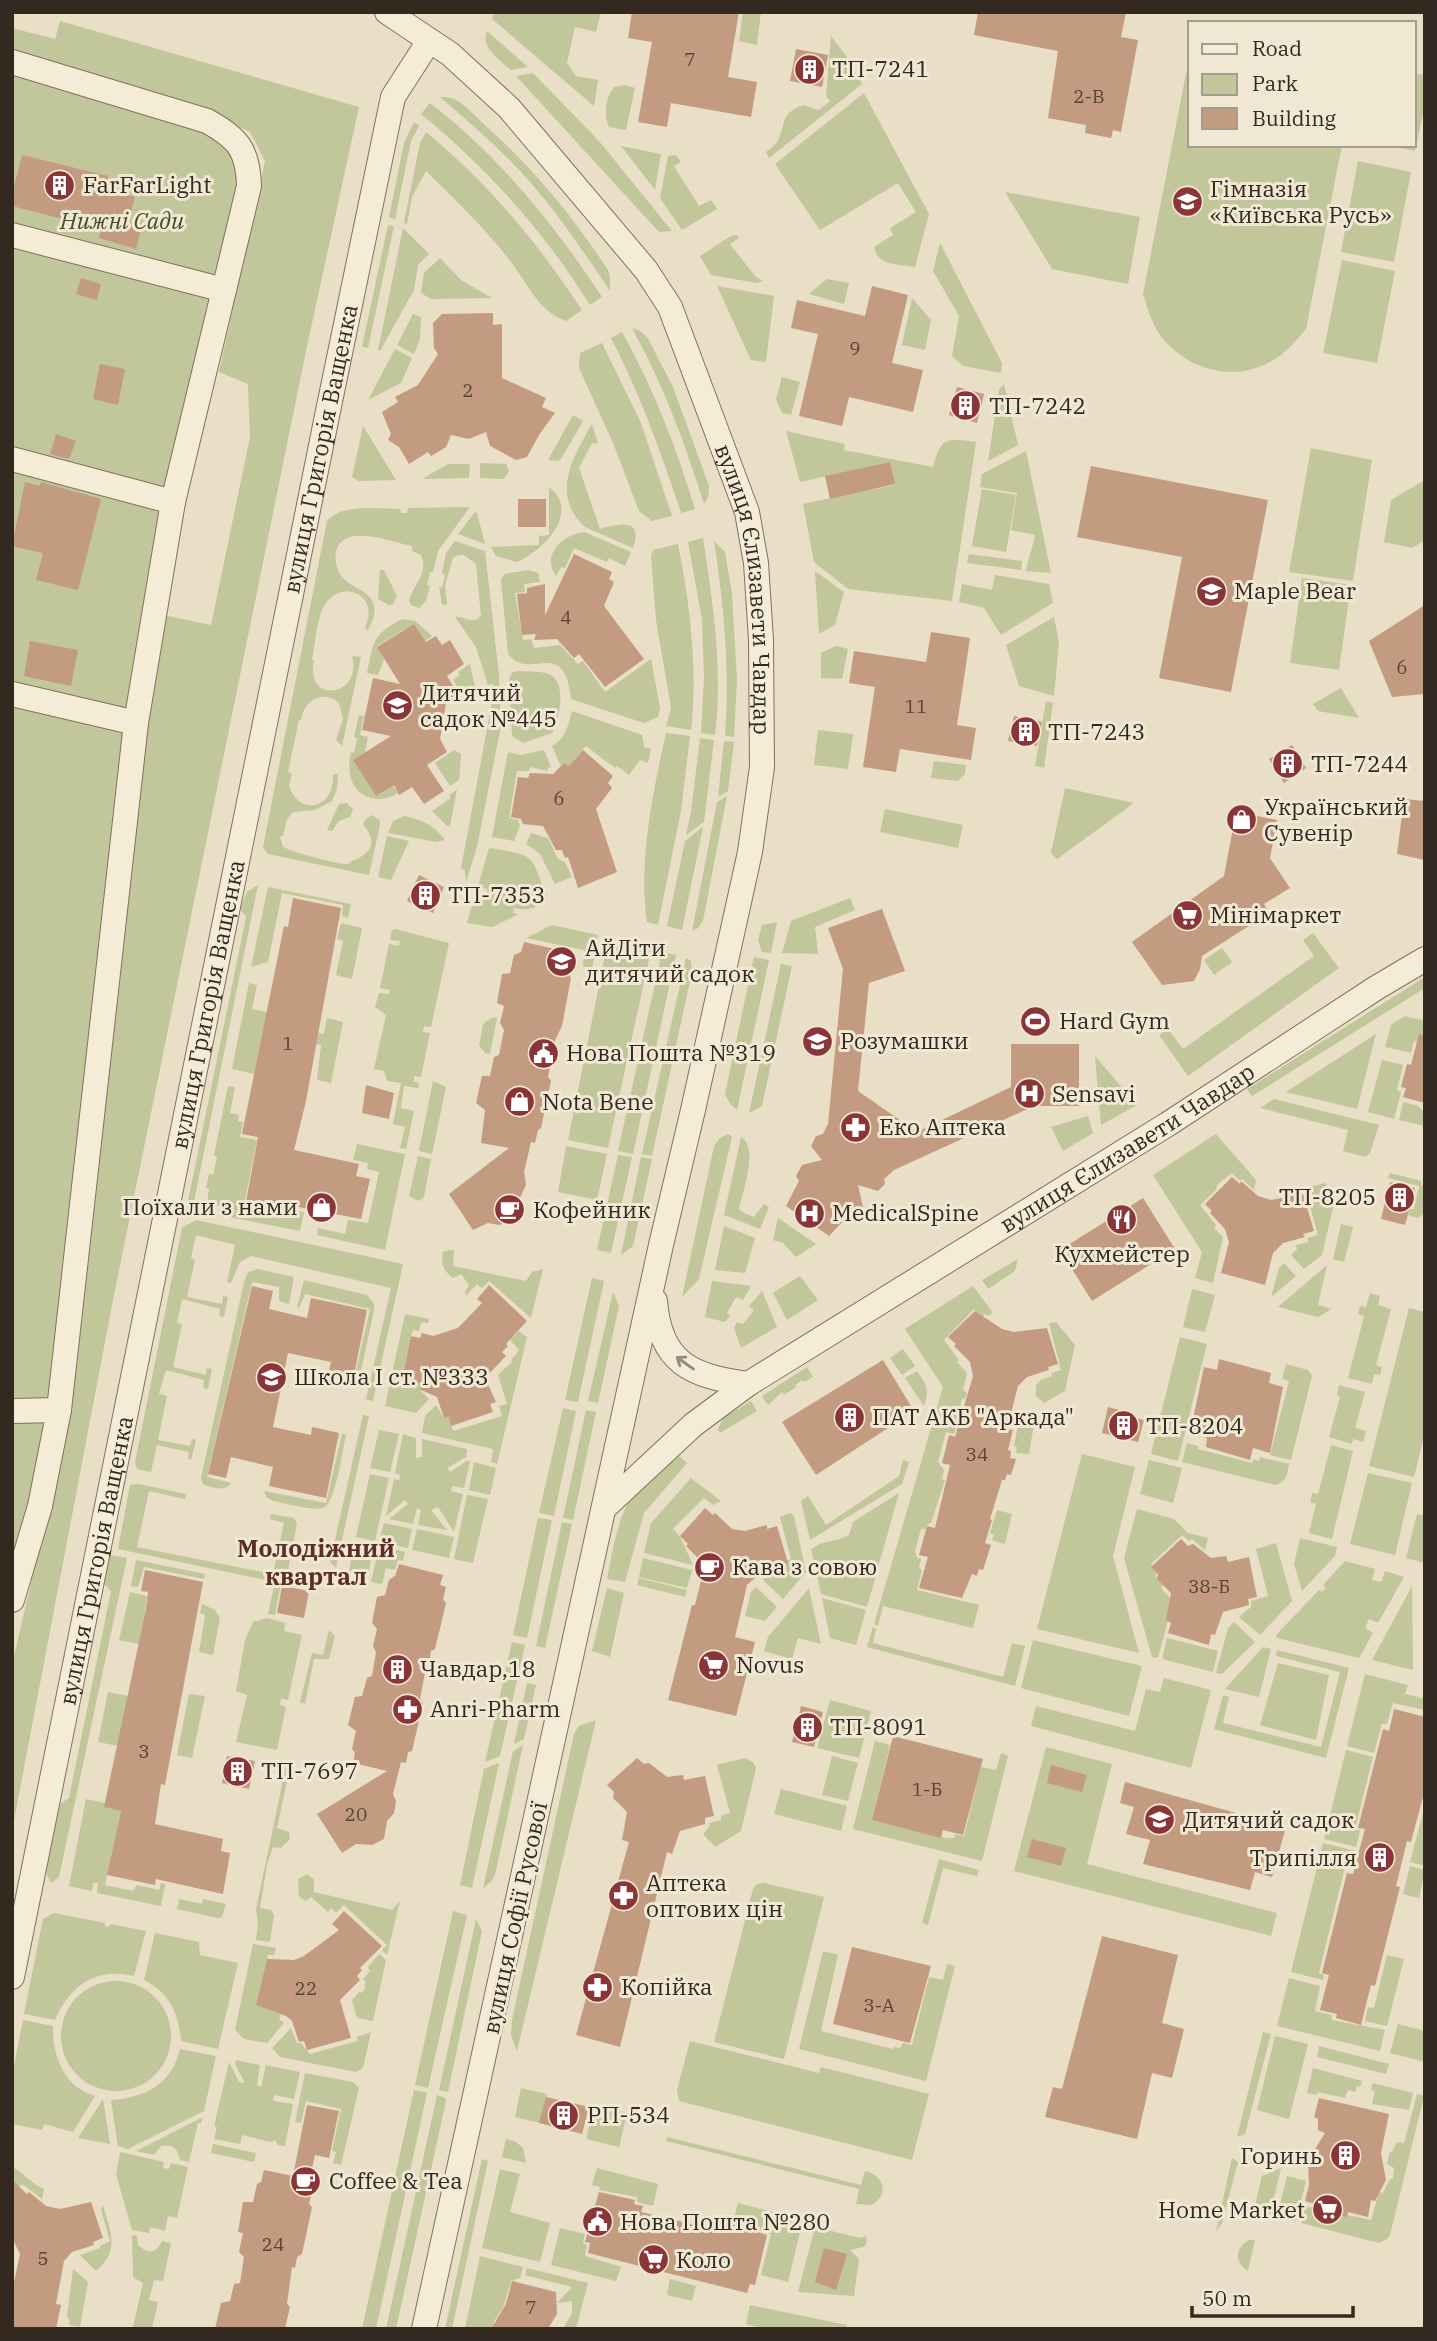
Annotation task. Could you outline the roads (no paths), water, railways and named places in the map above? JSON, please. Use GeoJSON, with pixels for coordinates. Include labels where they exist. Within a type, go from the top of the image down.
{"type":"FeatureCollection","features":[{"type":"Feature","properties":{"kind":"street","name":"вулиця Єлизавети Чавдар"},"geometry":{"type":"LineString","coordinates":[[387,12],[450,54],[509,108],[646,270],[670,307],[747,512],[756,563],[761,640],[762,767],[750,852],[604,1508]]}},
{"type":"Feature","properties":{"kind":"street","name":"вулиця Григорія Ващенка"},"geometry":{"type":"LineString","coordinates":[[12,1977],[297,560],[393,97],[429,41]]}},
{"type":"Feature","properties":{"kind":"street"},"geometry":{"type":"LineString","coordinates":[[12,62],[206,121],[229,133],[246,158],[249,186],[173,502],[136,723],[59,1410],[40,1506],[12,1600]]}},
{"type":"Feature","properties":{"kind":"street"},"geometry":{"type":"LineString","coordinates":[[12,235],[224,290]]}},
{"type":"Feature","properties":{"kind":"street"},"geometry":{"type":"LineString","coordinates":[[12,459],[173,502]]}},
{"type":"Feature","properties":{"kind":"street"},"geometry":{"type":"LineString","coordinates":[[12,694],[136,723]]}},
{"type":"Feature","properties":{"kind":"street","name":"вулиця Єлизавети Чавдар"},"geometry":{"type":"LineString","coordinates":[[653,1283],[657,1323],[663,1342],[678,1360],[696,1371],[720,1380],[748,1384],[1180,1117],[1376,988],[1425,959]]}},
{"type":"Feature","properties":{"kind":"street"},"geometry":{"type":"LineString","coordinates":[[604,1508],[692,1425],[748,1384]]}},
{"type":"Feature","properties":{"kind":"street"},"geometry":{"type":"LineString","coordinates":[[12,1411],[59,1410]]}},
{"type":"Feature","properties":{"kind":"street","name":"вулиця Софії Русової"},"geometry":{"type":"LineString","coordinates":[[424,2329],[604,1508]]}},
{"type":"Feature","properties":{"kind":"place","name":"ТП-7241"},"geometry":{"type":"Point","coordinates":[809,69]}},
{"type":"Feature","properties":{"kind":"place","name":"FarFarLight"},"geometry":{"type":"Point","coordinates":[60,185]}},
{"type":"Feature","properties":{"kind":"place","name":"Гімназія «Київська Русь»"},"geometry":{"type":"Point","coordinates":[1187,202]}},
{"type":"Feature","properties":{"kind":"place","name":"ТП-7242"},"geometry":{"type":"Point","coordinates":[966,406]}},
{"type":"Feature","properties":{"kind":"place","name":"Maple Bear"},"geometry":{"type":"Point","coordinates":[1211,591]}},
{"type":"Feature","properties":{"kind":"place","name":"Дитячий садок №445"},"geometry":{"type":"Point","coordinates":[397,706]}},
{"type":"Feature","properties":{"kind":"place","name":"ТП-7243"},"geometry":{"type":"Point","coordinates":[1025,732]}},
{"type":"Feature","properties":{"kind":"place","name":"ТП-7244"},"geometry":{"type":"Point","coordinates":[1288,764]}},
{"type":"Feature","properties":{"kind":"place","name":"Український Сувенір"},"geometry":{"type":"Point","coordinates":[1241,820]}},
{"type":"Feature","properties":{"kind":"place","name":"ТП-7353"},"geometry":{"type":"Point","coordinates":[425,895]}},
{"type":"Feature","properties":{"kind":"place","name":"Мінімаркет"},"geometry":{"type":"Point","coordinates":[1187,915]}},
{"type":"Feature","properties":{"kind":"place","name":"АйДіти дитячий садок"},"geometry":{"type":"Point","coordinates":[562,961]}},
{"type":"Feature","properties":{"kind":"place","name":"Hard Gym"},"geometry":{"type":"Point","coordinates":[1036,1021]}},
{"type":"Feature","properties":{"kind":"place","name":"Розумашки"},"geometry":{"type":"Point","coordinates":[817,1041]}},
{"type":"Feature","properties":{"kind":"place","name":"Нова Пошта №319"},"geometry":{"type":"Point","coordinates":[543,1053]}},
{"type":"Feature","properties":{"kind":"place","name":"Sensavi"},"geometry":{"type":"Point","coordinates":[1029,1094]}},
{"type":"Feature","properties":{"kind":"place","name":"Nota Bene"},"geometry":{"type":"Point","coordinates":[519,1102]}},
{"type":"Feature","properties":{"kind":"place","name":"Еко Аптека"},"geometry":{"type":"Point","coordinates":[856,1127]}},
{"type":"Feature","properties":{"kind":"place","name":"ТП-8205"},"geometry":{"type":"Point","coordinates":[1399,1197]}},
{"type":"Feature","properties":{"kind":"place","name":"Поїхали з нами"},"geometry":{"type":"Point","coordinates":[321,1207]}},
{"type":"Feature","properties":{"kind":"place","name":"Кофейник"},"geometry":{"type":"Point","coordinates":[510,1210]}},
{"type":"Feature","properties":{"kind":"place","name":"MedicalSpine"},"geometry":{"type":"Point","coordinates":[809,1213]}},
{"type":"Feature","properties":{"kind":"place","name":"Кухмейстер"},"geometry":{"type":"Point","coordinates":[1122,1220]}},
{"type":"Feature","properties":{"kind":"place","name":"Школа І ст. №333"},"geometry":{"type":"Point","coordinates":[271,1377]}},
{"type":"Feature","properties":{"kind":"place","name":"ПАТ АКБ \"Аркада\""},"geometry":{"type":"Point","coordinates":[849,1417]}},
{"type":"Feature","properties":{"kind":"place","name":"ТП-8204"},"geometry":{"type":"Point","coordinates":[1123,1426]}},
{"type":"Feature","properties":{"kind":"place","name":"Кава з совою"},"geometry":{"type":"Point","coordinates":[709,1567]}},
{"type":"Feature","properties":{"kind":"place","name":"Novus"},"geometry":{"type":"Point","coordinates":[713,1665]}},
{"type":"Feature","properties":{"kind":"place","name":"Чавдар,18"},"geometry":{"type":"Point","coordinates":[397,1669]}},
{"type":"Feature","properties":{"kind":"place","name":"Anri-Pharm"},"geometry":{"type":"Point","coordinates":[407,1709]}},
{"type":"Feature","properties":{"kind":"place","name":"ТП-8091"},"geometry":{"type":"Point","coordinates":[807,1727]}},
{"type":"Feature","properties":{"kind":"place","name":"ТП-7697"},"geometry":{"type":"Point","coordinates":[238,1771]}},
{"type":"Feature","properties":{"kind":"place","name":"Дитячий садок"},"geometry":{"type":"Point","coordinates":[1160,1820]}},
{"type":"Feature","properties":{"kind":"place","name":"Трипілля"},"geometry":{"type":"Point","coordinates":[1380,1858]}},
{"type":"Feature","properties":{"kind":"place","name":"Аптека оптових цін"},"geometry":{"type":"Point","coordinates":[623,1896]}},
{"type":"Feature","properties":{"kind":"place","name":"Копійка"},"geometry":{"type":"Point","coordinates":[598,1987]}},
{"type":"Feature","properties":{"kind":"place","name":"РП-534"},"geometry":{"type":"Point","coordinates":[564,2115]}},
{"type":"Feature","properties":{"kind":"place","name":"Горинь"},"geometry":{"type":"Point","coordinates":[1345,2156]}},
{"type":"Feature","properties":{"kind":"place","name":"Coffee & Tea"},"geometry":{"type":"Point","coordinates":[306,2181]}},
{"type":"Feature","properties":{"kind":"place","name":"Home Market"},"geometry":{"type":"Point","coordinates":[1328,2210]}},
{"type":"Feature","properties":{"kind":"place","name":"Нова Пошта №280"},"geometry":{"type":"Point","coordinates":[597,2222]}},
{"type":"Feature","properties":{"kind":"place","name":"Коло"},"geometry":{"type":"Point","coordinates":[653,2260]}},
{"type":"Feature","properties":{"kind":"district","name":"Молодіжний квартал"},"geometry":{"type":"Point","coordinates":[316,1563]}},
{"type":"Feature","properties":{"kind":"park label","name":"Нижні Сади"},"geometry":{"type":"Point","coordinates":[122,221]}}]}
